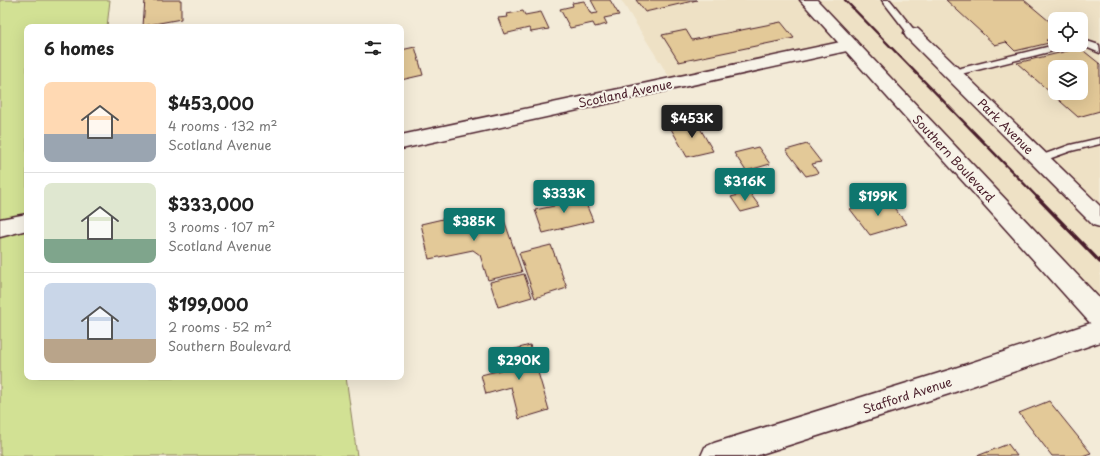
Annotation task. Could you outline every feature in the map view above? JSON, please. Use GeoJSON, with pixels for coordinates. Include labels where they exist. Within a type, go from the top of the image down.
{"type":"FeatureCollection","features":[{"type":"Feature","properties":{"kind":"street","name":"Southern Boulevard"},"geometry":{"type":"LineString","coordinates":[[808,0],[1100,316]]}},
{"type":"Feature","properties":{"kind":"street","name":"Park Avenue"},"geometry":{"type":"LineString","coordinates":[[912,33],[1100,219]]}},
{"type":"Feature","properties":{"kind":"street","name":"Scotland Avenue"},"geometry":{"type":"LineString","coordinates":[[404,141],[850,45]]}},
{"type":"Feature","properties":{"kind":"street"},"geometry":{"type":"LineString","coordinates":[[0,228],[24,223]]}},
{"type":"Feature","properties":{"kind":"street","name":"Stafford Avenue"},"geometry":{"type":"LineString","coordinates":[[714,456],[949,382],[1100,331]]}},
{"type":"Feature","properties":{"kind":"lane"},"geometry":{"type":"LineString","coordinates":[[886,0],[912,33]]}},
{"type":"Feature","properties":{"kind":"lane"},"geometry":{"type":"LineString","coordinates":[[1088,44],[1100,50]]}},
{"type":"Feature","properties":{"kind":"lane"},"geometry":{"type":"LineString","coordinates":[[953,73],[1048,49]]}},
{"type":"Feature","properties":{"kind":"lane"},"geometry":{"type":"LineString","coordinates":[[1040,159],[1070,148],[1100,140]]}},
{"type":"Feature","properties":{"kind":"shaded area"},"geometry":{"type":"Polygon","coordinates":[[[621,0],[1100,1],[1100,316],[850,46],[673,83],[621,0]]]}},
{"type":"Feature","properties":{"kind":"green space"},"geometry":{"type":"Polygon","coordinates":[[[0,0],[110,0],[107,24],[24,24],[24,380],[346,380],[357,456],[0,456],[0,0]]]}},
{"type":"Feature","properties":{"kind":"building"},"geometry":{"type":"Polygon","coordinates":[[[145,0],[181,0],[181,19],[154,24],[143,24],[145,0]]]}},
{"type":"Feature","properties":{"kind":"building"},"geometry":{"type":"Polygon","coordinates":[[[591,0],[610,0],[619,15],[604,18],[607,24],[595,27],[593,23],[570,28],[560,9],[573,6],[572,3],[584,1],[591,14],[598,13],[591,0]]]}},
{"type":"Feature","properties":{"kind":"building"},"geometry":{"type":"Polygon","coordinates":[[[636,0],[697,0],[645,12],[636,0]]]}},
{"type":"Feature","properties":{"kind":"building"},"geometry":{"type":"Polygon","coordinates":[[[946,0],[1024,0],[1048,20],[1048,40],[1046,40],[1048,43],[1015,51],[1006,42],[995,45],[946,0]]]}},
{"type":"Feature","properties":{"kind":"building"},"geometry":{"type":"Polygon","coordinates":[[[523,11],[525,15],[541,12],[549,29],[531,32],[529,28],[504,34],[498,18],[508,17],[507,14],[523,11]]]}},
{"type":"Feature","properties":{"kind":"building"},"geometry":{"type":"Polygon","coordinates":[[[781,22],[794,38],[679,62],[662,35],[686,30],[692,40],[781,22]]]}},
{"type":"Feature","properties":{"kind":"building"},"geometry":{"type":"Polygon","coordinates":[[[415,47],[423,75],[404,79],[404,49],[415,47]]]}},
{"type":"Feature","properties":{"kind":"building"},"geometry":{"type":"Polygon","coordinates":[[[1063,52],[1085,52],[1100,64],[1100,111],[1078,117],[1059,100],[1088,100],[1088,60],[1048,60],[1048,90],[1017,63],[1063,52]]]}},
{"type":"Feature","properties":{"kind":"building"},"geometry":{"type":"Polygon","coordinates":[[[696,121],[713,151],[687,157],[670,127],[696,121]]]}},
{"type":"Feature","properties":{"kind":"building"},"geometry":{"type":"Polygon","coordinates":[[[807,144],[821,162],[812,164],[818,173],[806,176],[786,150],[807,144]]]}},
{"type":"Feature","properties":{"kind":"building"},"geometry":{"type":"Polygon","coordinates":[[[758,147],[770,164],[746,171],[734,153],[758,147]]]}},
{"type":"Feature","properties":{"kind":"building"},"geometry":{"type":"Polygon","coordinates":[[[749,192],[760,207],[741,212],[731,197],[749,192]]]}},
{"type":"Feature","properties":{"kind":"building"},"geometry":{"type":"Polygon","coordinates":[[[570,194],[573,201],[584,199],[593,221],[543,233],[535,210],[554,206],[552,199],[570,194]]]}},
{"type":"Feature","properties":{"kind":"building"},"geometry":{"type":"Polygon","coordinates":[[[887,199],[907,224],[870,235],[850,209],[887,199]]]}},
{"type":"Feature","properties":{"kind":"building"},"geometry":{"type":"Polygon","coordinates":[[[501,211],[522,272],[488,280],[480,255],[473,250],[429,259],[421,224],[464,214],[465,220],[501,211]]]}},
{"type":"Feature","properties":{"kind":"building"},"geometry":{"type":"Polygon","coordinates":[[[551,245],[567,288],[535,298],[519,253],[551,245]]]}},
{"type":"Feature","properties":{"kind":"building"},"geometry":{"type":"Polygon","coordinates":[[[524,274],[532,297],[498,307],[490,282],[524,274]]]}},
{"type":"Feature","properties":{"kind":"building"},"geometry":{"type":"Polygon","coordinates":[[[530,345],[549,410],[519,419],[511,387],[486,394],[481,375],[501,370],[497,354],[530,345]]]}},
{"type":"Feature","properties":{"kind":"building"},"geometry":{"type":"Polygon","coordinates":[[[1049,401],[1091,453],[1082,456],[1052,456],[1019,413],[1049,401]]]}},
{"type":"Feature","properties":{"kind":"building"},"geometry":{"type":"Polygon","coordinates":[[[1008,444],[1017,456],[977,456],[1008,444]]]}},
{"type":"Feature","properties":{"kind":"railway"},"geometry":{"type":"LineString","coordinates":[[845,0],[1038,198]]}},
{"type":"Feature","properties":{"kind":"railway"},"geometry":{"type":"LineString","coordinates":[[1037,197],[1100,262]]}}]}
